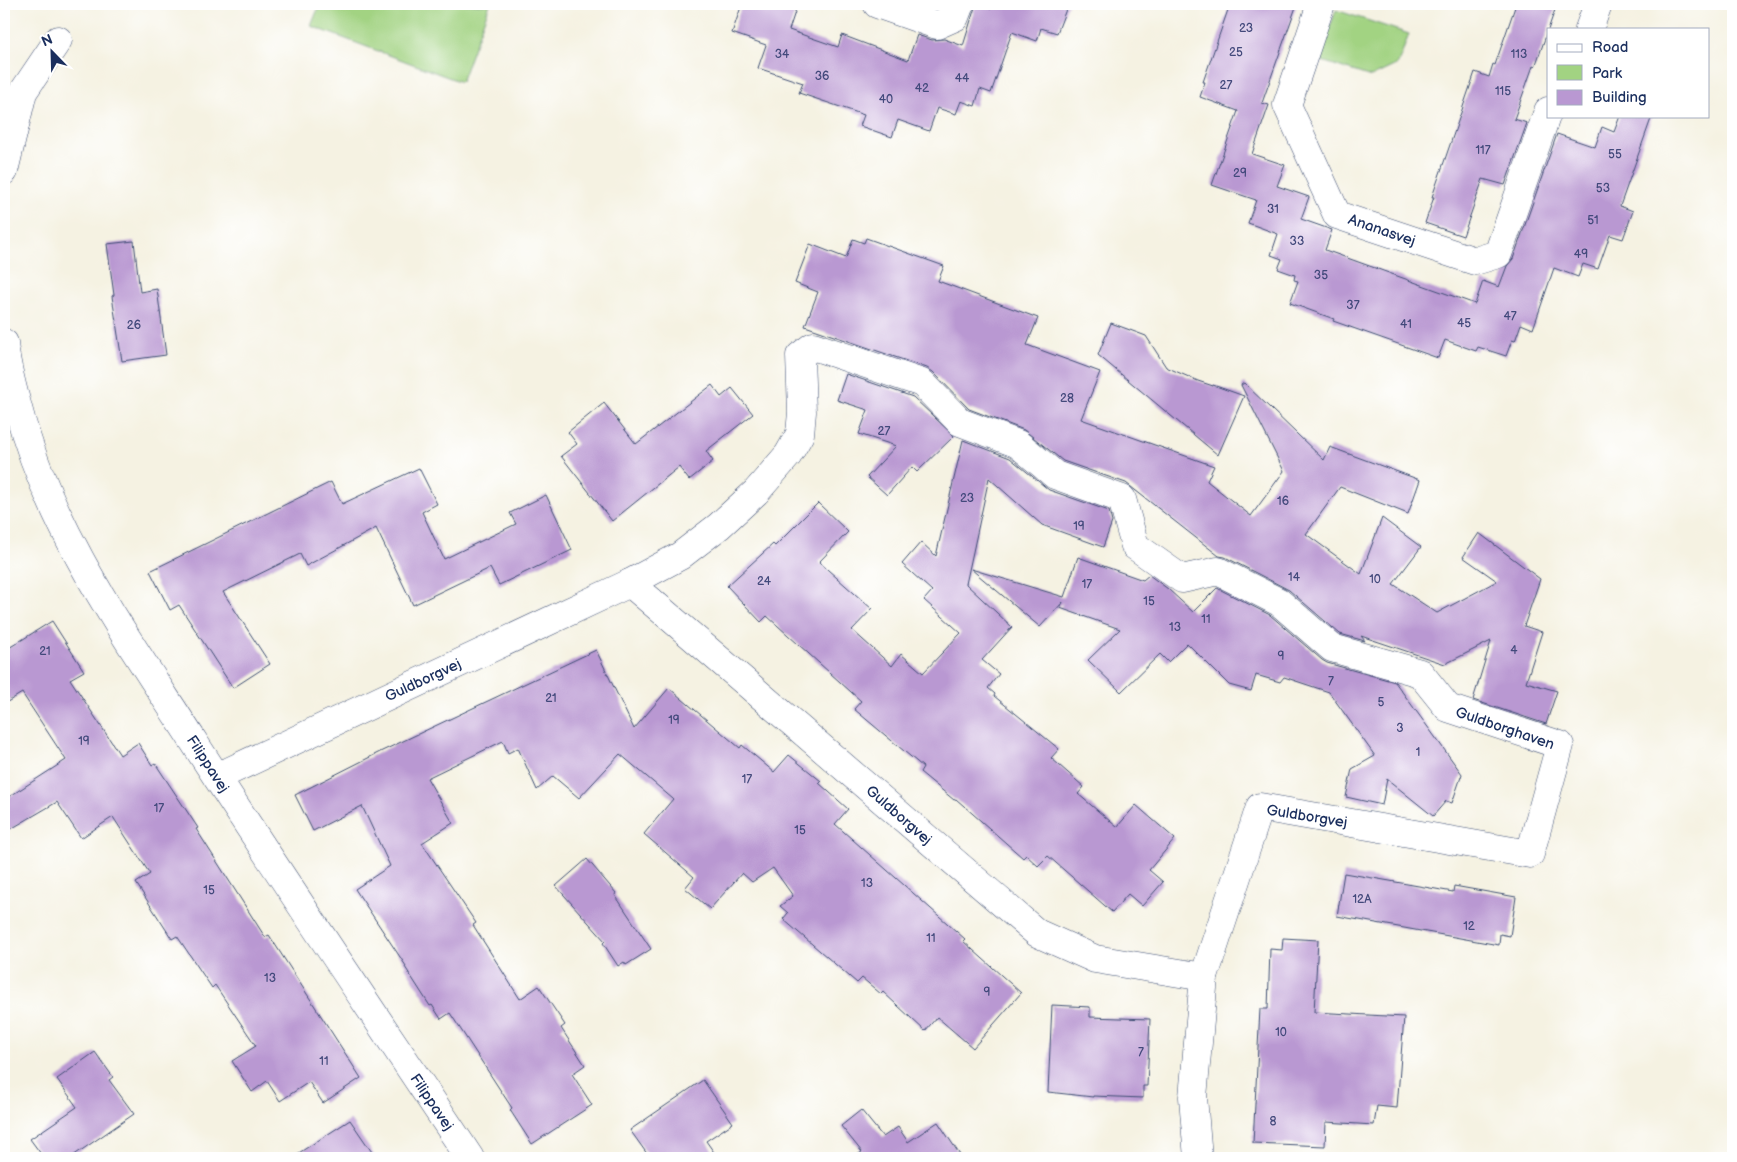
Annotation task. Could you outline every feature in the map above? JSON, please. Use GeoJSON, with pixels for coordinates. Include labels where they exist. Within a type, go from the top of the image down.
{"type":"FeatureCollection","features":[{"type":"Feature","properties":{"kind":"street"},"geometry":{"type":"LineString","coordinates":[[877,4],[937,25],[955,17],[960,4]]}},
{"type":"Feature","properties":{"kind":"street","name":"Ananasvej"},"geometry":{"type":"LineString","coordinates":[[1321,4],[1287,105],[1337,215],[1475,262],[1498,254],[1547,114]]}},
{"type":"Feature","properties":{"kind":"street"},"geometry":{"type":"LineString","coordinates":[[1589,28],[1598,4]]}},
{"type":"Feature","properties":{"kind":"street"},"geometry":{"type":"LineString","coordinates":[[4,171],[23,92],[58,40]]}},
{"type":"Feature","properties":{"kind":"street","name":"Filippavej"},"geometry":{"type":"LineString","coordinates":[[4,343],[6,366],[24,432],[48,497],[94,586],[217,778],[470,1158]]}},
{"type":"Feature","properties":{"kind":"street","name":"Guldborgvej"},"geometry":{"type":"LineString","coordinates":[[217,778],[630,583],[680,556],[719,526],[756,492],[788,455],[800,434],[802,412],[800,356],[813,346]]}},
{"type":"Feature","properties":{"kind":"street","name":"Guldborghaven"},"geometry":{"type":"LineString","coordinates":[[813,346],[922,383],[960,422],[1018,444],[1055,475],[1122,499],[1135,546],[1182,579],[1218,571],[1279,602],[1332,648],[1420,673],[1448,708],[1560,745],[1530,854]]}},
{"type":"Feature","properties":{"kind":"street","name":"Guldborgvej"},"geometry":{"type":"LineString","coordinates":[[630,583],[1037,933],[1095,959],[1204,977]]}},
{"type":"Feature","properties":{"kind":"street","name":"Guldborgvej"},"geometry":{"type":"LineString","coordinates":[[1198,1158],[1193,1096],[1204,977],[1260,807],[1530,854]]}},
{"type":"Feature","properties":{"kind":"green space"},"geometry":{"type":"Polygon","coordinates":[[[320,4],[490,4],[461,82],[311,26],[320,4]]]}},
{"type":"Feature","properties":{"kind":"green space"},"geometry":{"type":"Polygon","coordinates":[[[1336,10],[1409,34],[1398,64],[1371,77],[1319,60],[1336,10]]]}},
{"type":"Feature","properties":{"kind":"building"},"geometry":{"type":"Polygon","coordinates":[[[742,4],[781,4],[796,9],[789,30],[838,47],[842,35],[908,60],[917,35],[932,40],[944,39],[963,46],[976,4],[985,7],[986,4],[1068,4],[1057,33],[1041,28],[1037,41],[1012,32],[991,93],[980,89],[975,106],[961,101],[956,114],[937,108],[929,131],[898,120],[892,137],[860,126],[864,115],[799,93],[803,83],[758,68],[766,45],[732,33],[742,4]]]}},
{"type":"Feature","properties":{"kind":"building"},"geometry":{"type":"Polygon","coordinates":[[[1230,4],[1297,4],[1262,103],[1269,105],[1252,154],[1285,165],[1277,186],[1309,197],[1301,219],[1332,230],[1325,250],[1475,304],[1483,281],[1499,287],[1507,266],[1513,259],[1557,134],[1595,147],[1602,127],[1614,132],[1619,118],[1651,118],[1620,206],[1633,211],[1623,239],[1610,235],[1598,269],[1583,264],[1578,277],[1554,268],[1533,329],[1521,324],[1515,341],[1512,340],[1506,356],[1478,347],[1476,351],[1445,340],[1438,358],[1333,321],[1334,319],[1290,303],[1298,281],[1294,280],[1295,275],[1278,269],[1282,259],[1271,255],[1278,234],[1248,223],[1256,200],[1212,185],[1238,111],[1200,97],[1205,82],[1203,82],[1230,4]]]}},
{"type":"Feature","properties":{"kind":"building"},"geometry":{"type":"Polygon","coordinates":[[[1516,4],[1557,4],[1514,119],[1527,123],[1505,185],[1483,179],[1463,236],[1425,223],[1434,197],[1432,197],[1475,72],[1489,77],[1493,64],[1495,65],[1516,4]]]}},
{"type":"Feature","properties":{"kind":"building"},"geometry":{"type":"Polygon","coordinates":[[[866,238],[944,266],[938,281],[1038,318],[1027,345],[1100,372],[1081,419],[1214,466],[1207,481],[1251,516],[1284,471],[1241,385],[1244,383],[1324,460],[1330,447],[1420,480],[1408,514],[1340,487],[1306,534],[1361,574],[1382,518],[1421,547],[1393,584],[1437,613],[1497,581],[1463,557],[1479,533],[1540,579],[1524,626],[1542,632],[1526,682],[1557,691],[1546,724],[1473,700],[1491,641],[1445,664],[1361,636],[1365,641],[1340,634],[1289,590],[1225,557],[1219,556],[1126,483],[1063,461],[1024,430],[969,409],[927,368],[805,326],[818,292],[795,283],[810,244],[846,258],[853,239],[864,243],[866,238]]]}},
{"type":"Feature","properties":{"kind":"building"},"geometry":{"type":"Polygon","coordinates":[[[134,241],[140,292],[157,289],[166,355],[122,361],[112,296],[114,295],[107,244],[134,241]]]}},
{"type":"Feature","properties":{"kind":"building"},"geometry":{"type":"Polygon","coordinates":[[[1111,323],[1146,336],[1166,367],[1198,381],[1244,396],[1218,455],[1098,355],[1111,323]]]}},
{"type":"Feature","properties":{"kind":"building"},"geometry":{"type":"Polygon","coordinates":[[[846,374],[913,397],[954,436],[917,472],[912,467],[887,495],[867,477],[896,446],[859,434],[868,410],[837,400],[846,374]]]}},
{"type":"Feature","properties":{"kind":"building"},"geometry":{"type":"Polygon","coordinates":[[[712,385],[721,397],[732,388],[753,414],[706,451],[713,461],[689,480],[679,467],[612,521],[561,456],[577,444],[568,432],[604,403],[636,444],[712,385]]]}},
{"type":"Feature","properties":{"kind":"building"},"geometry":{"type":"Polygon","coordinates":[[[963,440],[1010,458],[1049,490],[1109,511],[1112,522],[1103,547],[1042,525],[989,478],[966,584],[1012,627],[982,660],[999,674],[988,688],[995,694],[994,696],[1059,749],[1051,758],[1084,787],[1078,794],[1117,827],[1136,805],[1175,839],[1149,870],[1163,882],[1142,906],[1128,894],[1112,912],[1048,856],[1038,866],[1026,855],[1023,858],[956,799],[954,800],[920,772],[923,767],[854,709],[861,701],[767,616],[761,622],[727,586],[773,544],[775,546],[818,503],[848,532],[819,562],[872,609],[852,630],[892,666],[901,654],[923,673],[961,633],[924,600],[932,591],[902,564],[921,542],[936,556],[963,440]]]}},
{"type":"Feature","properties":{"kind":"building"},"geometry":{"type":"Polygon","coordinates":[[[419,468],[437,504],[422,512],[444,559],[516,524],[510,513],[546,495],[572,550],[499,585],[490,568],[413,605],[376,528],[306,566],[300,554],[223,592],[270,664],[233,688],[179,605],[170,610],[150,571],[331,482],[342,504],[419,468]]]}},
{"type":"Feature","properties":{"kind":"building"},"geometry":{"type":"Polygon","coordinates":[[[1078,557],[1143,580],[1149,575],[1168,589],[1193,612],[1217,588],[1270,615],[1327,663],[1395,682],[1462,774],[1452,803],[1446,801],[1433,816],[1387,779],[1382,805],[1346,797],[1352,769],[1375,756],[1329,692],[1284,677],[1280,682],[1256,675],[1251,691],[1229,685],[1187,643],[1168,662],[1160,654],[1121,692],[1088,660],[1120,629],[1060,608],[1063,602],[1040,627],[971,569],[1064,597],[1078,557]]]}},
{"type":"Feature","properties":{"kind":"building"},"geometry":{"type":"Polygon","coordinates":[[[52,621],[84,671],[70,679],[120,755],[138,743],[152,765],[155,763],[198,828],[196,829],[265,937],[269,935],[361,1078],[323,1103],[309,1082],[280,1101],[267,1081],[252,1092],[232,1061],[256,1046],[215,985],[212,988],[177,936],[172,939],[136,883],[150,874],[113,817],[81,838],[57,802],[4,833],[4,800],[66,760],[22,693],[4,704],[4,651],[52,621]]]}},
{"type":"Feature","properties":{"kind":"building"},"geometry":{"type":"Polygon","coordinates":[[[596,650],[634,729],[669,688],[740,748],[742,745],[774,772],[789,755],[821,781],[819,783],[848,809],[835,824],[965,939],[963,941],[1021,993],[973,1048],[937,1017],[925,1031],[883,992],[881,994],[862,978],[857,983],[783,919],[788,913],[780,906],[793,896],[773,868],[752,882],[742,873],[710,909],[685,888],[694,877],[644,834],[673,799],[620,754],[579,798],[553,776],[537,790],[518,748],[508,753],[503,741],[427,778],[453,823],[422,843],[476,923],[473,925],[520,999],[539,986],[565,1025],[561,1028],[585,1065],[572,1074],[592,1105],[532,1144],[510,1110],[512,1108],[450,1013],[441,1019],[432,1005],[430,1006],[355,889],[390,866],[362,806],[313,831],[295,795],[382,751],[596,650]]]}},
{"type":"Feature","properties":{"kind":"building"},"geometry":{"type":"Polygon","coordinates":[[[587,859],[616,893],[615,895],[651,949],[626,965],[624,962],[618,966],[603,943],[605,941],[556,886],[587,859]]]}},
{"type":"Feature","properties":{"kind":"building"},"geometry":{"type":"Polygon","coordinates":[[[1344,873],[1453,892],[1454,886],[1516,897],[1510,936],[1500,934],[1499,945],[1337,916],[1344,873]]]}},
{"type":"Feature","properties":{"kind":"building"},"geometry":{"type":"Polygon","coordinates":[[[1283,938],[1318,940],[1314,1012],[1404,1017],[1397,1108],[1377,1106],[1374,1125],[1326,1122],[1325,1146],[1253,1143],[1260,1009],[1268,1009],[1270,949],[1282,950],[1283,938]]]}},
{"type":"Feature","properties":{"kind":"building"},"geometry":{"type":"Polygon","coordinates":[[[1052,1005],[1090,1007],[1090,1017],[1150,1019],[1147,1086],[1143,1086],[1143,1098],[1093,1097],[1048,1092],[1052,1005]]]}},
{"type":"Feature","properties":{"kind":"building"},"geometry":{"type":"Polygon","coordinates":[[[95,1052],[113,1077],[109,1080],[134,1114],[70,1158],[44,1158],[30,1139],[77,1107],[57,1079],[95,1052]]]}},
{"type":"Feature","properties":{"kind":"building"},"geometry":{"type":"Polygon","coordinates":[[[703,1080],[733,1123],[706,1141],[718,1158],[650,1158],[630,1130],[703,1080]]]}},
{"type":"Feature","properties":{"kind":"building"},"geometry":{"type":"Polygon","coordinates":[[[861,1110],[883,1137],[898,1127],[908,1142],[938,1122],[962,1158],[852,1158],[862,1152],[841,1126],[861,1110]]]}},
{"type":"Feature","properties":{"kind":"building"},"geometry":{"type":"Polygon","coordinates":[[[350,1120],[376,1158],[291,1158],[350,1120]]]}}]}
